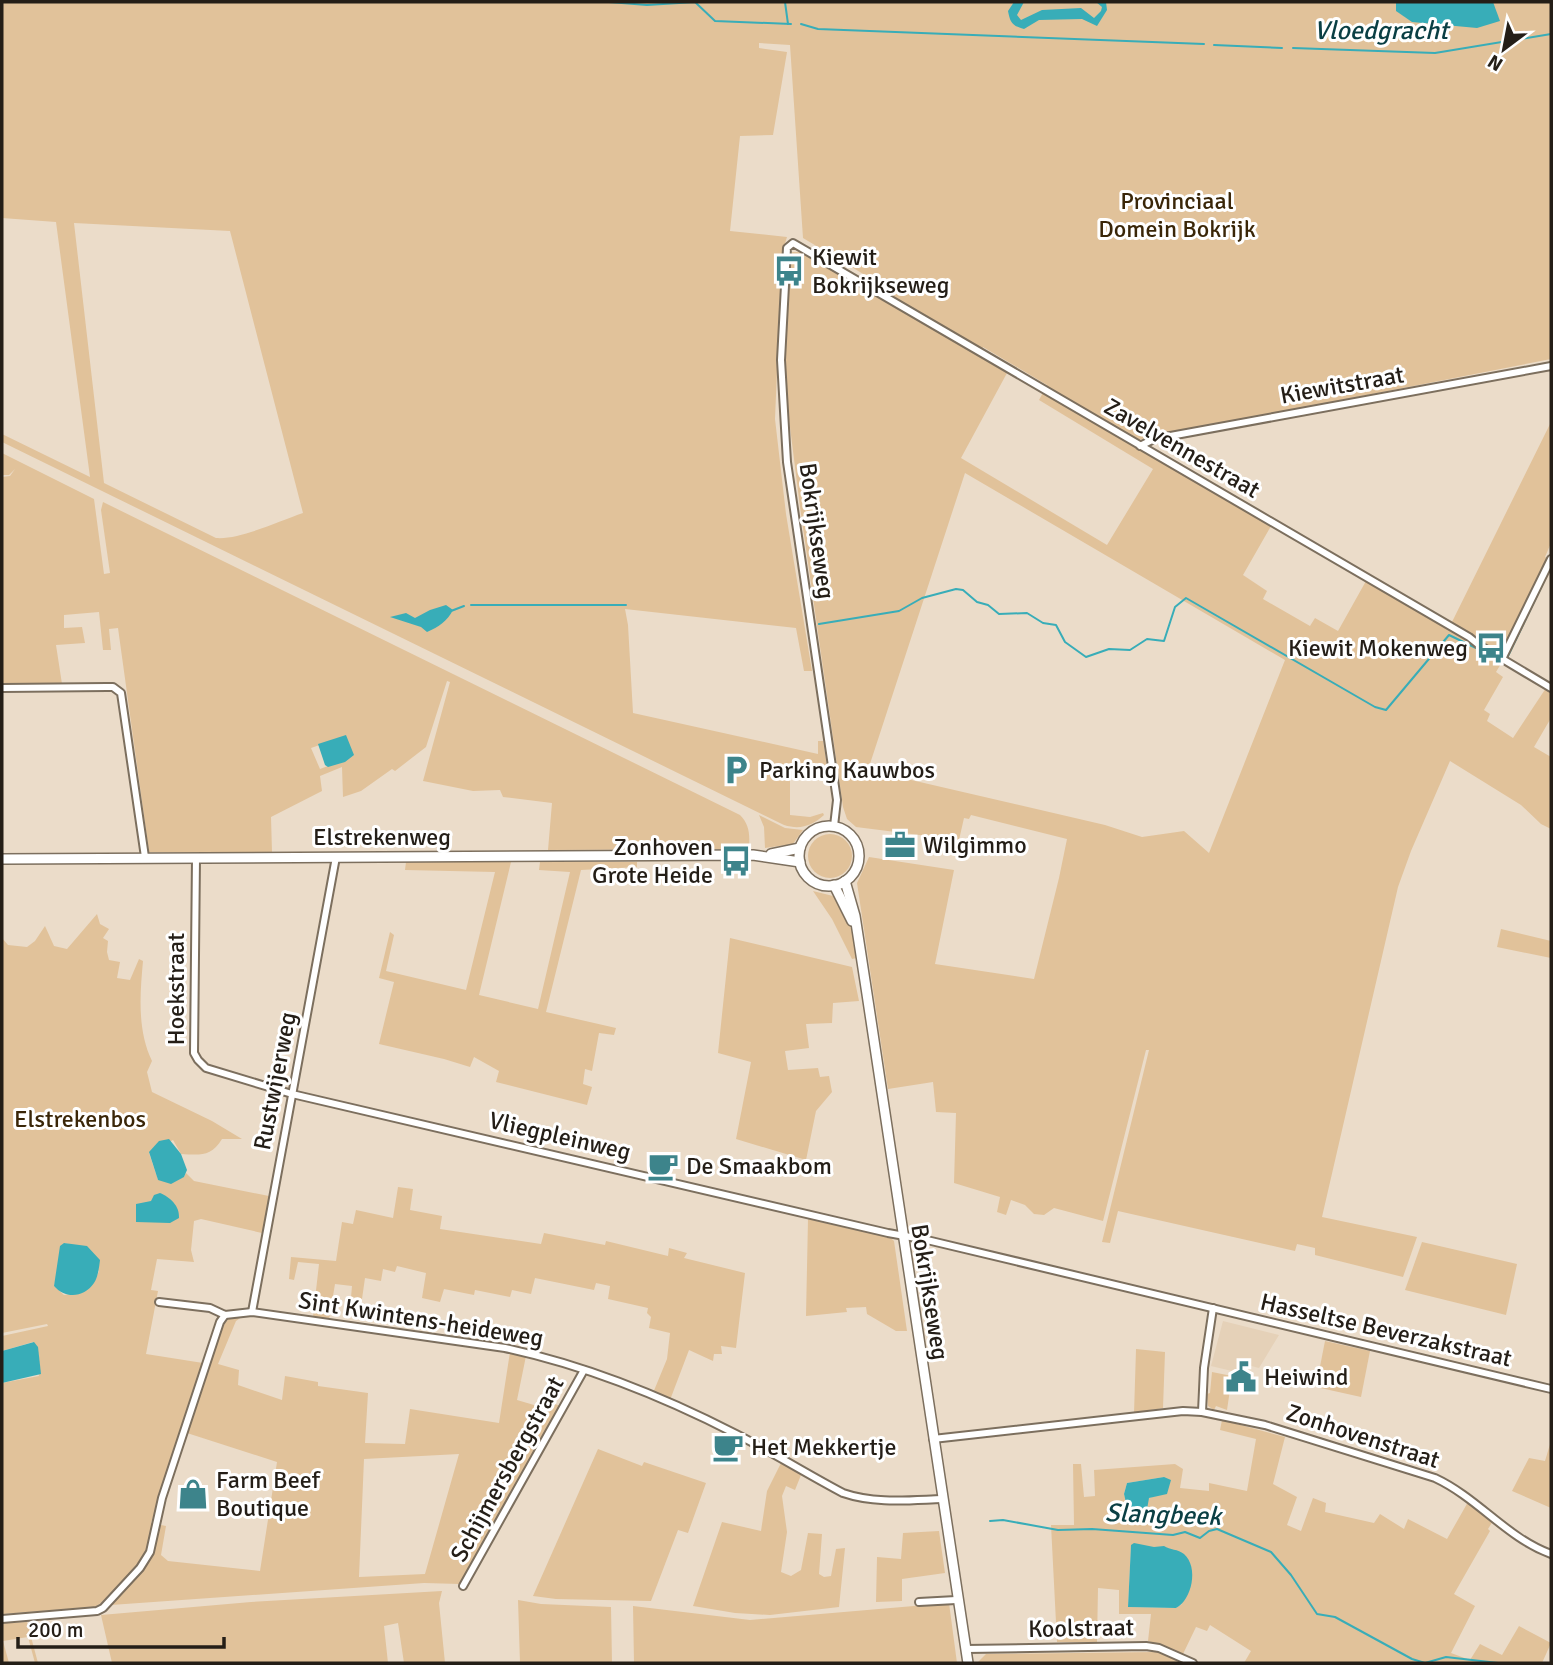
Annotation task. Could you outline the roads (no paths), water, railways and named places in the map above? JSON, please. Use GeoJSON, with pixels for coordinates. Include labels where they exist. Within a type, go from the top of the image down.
{"type":"FeatureCollection","features":[{"type":"Feature","properties":{"kind":"street","name":"Zavelvennestraat"},"geometry":{"type":"LineString","coordinates":[[793,243],[1469,637],[1551,688]]}},
{"type":"Feature","properties":{"kind":"street","name":"Bokrijkseweg"},"geometry":{"type":"LineString","coordinates":[[793,243],[786,248],[781,360],[787,462],[836,800],[834,826]]}},
{"type":"Feature","properties":{"kind":"street","name":"Kiewitstraat"},"geometry":{"type":"LineString","coordinates":[[1140,446],[1154,439],[1551,366]]}},
{"type":"Feature","properties":{"kind":"street"},"geometry":{"type":"LineString","coordinates":[[1503,659],[1551,559]]}},
{"type":"Feature","properties":{"kind":"street"},"geometry":{"type":"LineString","coordinates":[[2,688],[113,687],[121,693],[145,857]]}},
{"type":"Feature","properties":{"kind":"street"},"geometry":{"type":"LineString","coordinates":[[834,826],[848,833],[858,846],[859,862],[845,881],[834,885],[816,883],[808,877],[800,862],[800,848],[813,831],[834,826]]}},
{"type":"Feature","properties":{"kind":"street","name":"Elstrekenweg"},"geometry":{"type":"LineString","coordinates":[[2,859],[762,855],[800,848]]}},
{"type":"Feature","properties":{"kind":"street","name":"Elstrekenweg"},"geometry":{"type":"LineString","coordinates":[[762,855],[800,862]]}},
{"type":"Feature","properties":{"kind":"street","name":"Rustwijerweg"},"geometry":{"type":"LineString","coordinates":[[252,1312],[337,857]]}},
{"type":"Feature","properties":{"kind":"street","name":"Hoekstraat"},"geometry":{"type":"LineString","coordinates":[[195,858],[194,1053],[206,1068],[292,1094]]}},
{"type":"Feature","properties":{"kind":"street","name":"Bokrijkseweg"},"geometry":{"type":"LineString","coordinates":[[845,881],[855,927],[943,1499],[956,1600],[968,1663]]}},
{"type":"Feature","properties":{"kind":"street","name":"Bokrijkseweg"},"geometry":{"type":"LineString","coordinates":[[834,885],[855,927]]}},
{"type":"Feature","properties":{"kind":"street","name":"Vliegpleinweg"},"geometry":{"type":"LineString","coordinates":[[292,1094],[902,1235]]}},
{"type":"Feature","properties":{"kind":"street","name":"Hasseltse Beverzakstraat"},"geometry":{"type":"LineString","coordinates":[[902,1235],[1551,1390]]}},
{"type":"Feature","properties":{"kind":"street","name":"Sint Kwintens-heideweg"},"geometry":{"type":"LineString","coordinates":[[159,1302],[210,1308],[225,1315],[252,1312],[538,1355],[686,1410],[737,1434],[844,1493],[872,1499],[943,1499]]}},
{"type":"Feature","properties":{"kind":"street"},"geometry":{"type":"LineString","coordinates":[[1202,1412],[1204,1368],[1213,1308]]}},
{"type":"Feature","properties":{"kind":"street"},"geometry":{"type":"LineString","coordinates":[[2,1619],[86,1613],[103,1608],[140,1568],[150,1552],[162,1498],[220,1322],[225,1315]]}},
{"type":"Feature","properties":{"kind":"street","name":"Schijmersbergstraat"},"geometry":{"type":"LineString","coordinates":[[463,1587],[584,1370]]}},
{"type":"Feature","properties":{"kind":"street","name":"Zonhovenstraat"},"geometry":{"type":"LineString","coordinates":[[933,1439],[1183,1411],[1202,1412],[1265,1425],[1435,1478],[1461,1492],[1525,1543],[1551,1554]]}},
{"type":"Feature","properties":{"kind":"street"},"geometry":{"type":"LineString","coordinates":[[919,1602],[956,1600]]}},
{"type":"Feature","properties":{"kind":"street","name":"Koolstraat"},"geometry":{"type":"LineString","coordinates":[[966,1649],[1146,1646],[1159,1648],[1193,1663]]}},
{"type":"Feature","properties":{"kind":"water"},"geometry":{"type":"Polygon","coordinates":[[[1014,2],[1024,2],[1017,15],[1021,20],[1042,10],[1081,8],[1094,18],[1102,7],[1096,2],[1106,2],[1107,10],[1097,26],[1082,19],[1039,20],[1024,29],[1014,25],[1010,18],[1008,11],[1014,2]]]}},
{"type":"Feature","properties":{"kind":"water"},"geometry":{"type":"Polygon","coordinates":[[[1396,2],[1493,2],[1500,21],[1477,28],[1412,22],[1396,11],[1396,2]]]}},
{"type":"Feature","properties":{"kind":"water"},"geometry":{"type":"Polygon","coordinates":[[[446,605],[453,610],[451,614],[427,632],[421,627],[390,617],[406,613],[415,618],[446,605]]]}},
{"type":"Feature","properties":{"kind":"water"},"geometry":{"type":"Polygon","coordinates":[[[346,735],[354,755],[345,762],[328,767],[318,744],[346,735]]]}},
{"type":"Feature","properties":{"kind":"water"},"geometry":{"type":"Polygon","coordinates":[[[169,1139],[181,1154],[187,1170],[184,1177],[171,1184],[158,1180],[149,1152],[159,1141],[169,1139]]]}},
{"type":"Feature","properties":{"kind":"water"},"geometry":{"type":"Polygon","coordinates":[[[160,1193],[174,1202],[179,1218],[170,1223],[136,1222],[136,1204],[151,1201],[154,1195],[160,1193]]]}},
{"type":"Feature","properties":{"kind":"water"},"geometry":{"type":"Polygon","coordinates":[[[64,1243],[87,1246],[100,1260],[94,1283],[80,1294],[69,1295],[54,1286],[60,1246],[64,1243]]]}},
{"type":"Feature","properties":{"kind":"water"},"geometry":{"type":"Polygon","coordinates":[[[34,1342],[38,1347],[41,1374],[2,1383],[2,1351],[34,1342]]]}},
{"type":"Feature","properties":{"kind":"water"},"geometry":{"type":"Polygon","coordinates":[[[1164,1477],[1171,1480],[1167,1494],[1149,1498],[1146,1515],[1129,1515],[1124,1494],[1127,1483],[1164,1477]]]}},
{"type":"Feature","properties":{"kind":"water"},"geometry":{"type":"Polygon","coordinates":[[[1131,1545],[1164,1546],[1182,1552],[1189,1560],[1192,1583],[1182,1604],[1176,1608],[1128,1607],[1131,1545]]]}},
{"type":"Feature","properties":{"kind":"waterway","name":"Vloedgracht"},"geometry":{"type":"LineString","coordinates":[[609,2],[647,5],[695,2],[715,21],[791,24]]}},
{"type":"Feature","properties":{"kind":"waterway"},"geometry":{"type":"LineString","coordinates":[[785,2],[788,24]]}},
{"type":"Feature","properties":{"kind":"waterway","name":"Vloedgracht"},"geometry":{"type":"LineString","coordinates":[[801,24],[818,29],[1204,44]]}},
{"type":"Feature","properties":{"kind":"waterway","name":"Vloedgracht"},"geometry":{"type":"LineString","coordinates":[[1293,48],[1435,53],[1551,34]]}},
{"type":"Feature","properties":{"kind":"waterway","name":"Vloedgracht"},"geometry":{"type":"LineString","coordinates":[[1214,45],[1282,48]]}},
{"type":"Feature","properties":{"kind":"waterway"},"geometry":{"type":"LineString","coordinates":[[1507,658],[1544,581]]}},
{"type":"Feature","properties":{"kind":"waterway"},"geometry":{"type":"LineString","coordinates":[[819,624],[899,611],[922,598],[956,589],[963,590],[977,602],[988,605],[999,614],[1027,613],[1043,623],[1056,625],[1065,642],[1086,657],[1109,649],[1130,650],[1147,639],[1164,641],[1175,607],[1186,598],[1375,707],[1386,710],[1449,635],[1476,648]]}},
{"type":"Feature","properties":{"kind":"waterway"},"geometry":{"type":"LineString","coordinates":[[471,605],[626,605]]}},
{"type":"Feature","properties":{"kind":"waterway"},"geometry":{"type":"LineString","coordinates":[[451,611],[464,606]]}},
{"type":"Feature","properties":{"kind":"waterway","name":"Slangbeek"},"geometry":{"type":"LineString","coordinates":[[990,1521],[1003,1520],[1058,1530],[1092,1529],[1173,1535],[1185,1532],[1200,1538],[1217,1529],[1271,1552],[1291,1575],[1317,1614],[1335,1617],[1412,1659],[1425,1663],[1446,1657],[1498,1663]]}},
{"type":"Feature","properties":{"kind":"place","name":"Kiewit Bokrijkseweg"},"geometry":{"type":"Point","coordinates":[789,271]}},
{"type":"Feature","properties":{"kind":"place","name":"Kiewit Mokenweg"},"geometry":{"type":"Point","coordinates":[1491,648]}},
{"type":"Feature","properties":{"kind":"place","name":"Parking Kauwbos"},"geometry":{"type":"Point","coordinates":[736,770]}},
{"type":"Feature","properties":{"kind":"place","name":"Wilgimmo"},"geometry":{"type":"Point","coordinates":[900,845]}},
{"type":"Feature","properties":{"kind":"place","name":"Zonhoven Grote Heide"},"geometry":{"type":"Point","coordinates":[736,861]}},
{"type":"Feature","properties":{"kind":"place","name":"De Smaakbom"},"geometry":{"type":"Point","coordinates":[663,1166]}},
{"type":"Feature","properties":{"kind":"place","name":"Heiwind"},"geometry":{"type":"Point","coordinates":[1241,1377]}},
{"type":"Feature","properties":{"kind":"place","name":"Het Mekkertje"},"geometry":{"type":"Point","coordinates":[728,1447]}},
{"type":"Feature","properties":{"kind":"place","name":"Farm Beef Boutique"},"geometry":{"type":"Point","coordinates":[193,1494]}},
{"type":"Feature","properties":{"kind":"park label","name":"Provinciaal Domein Bokrijk"},"geometry":{"type":"Point","coordinates":[1177,215]}},
{"type":"Feature","properties":{"kind":"park label","name":"Elstrekenbos"},"geometry":{"type":"Point","coordinates":[80,1119]}}]}
